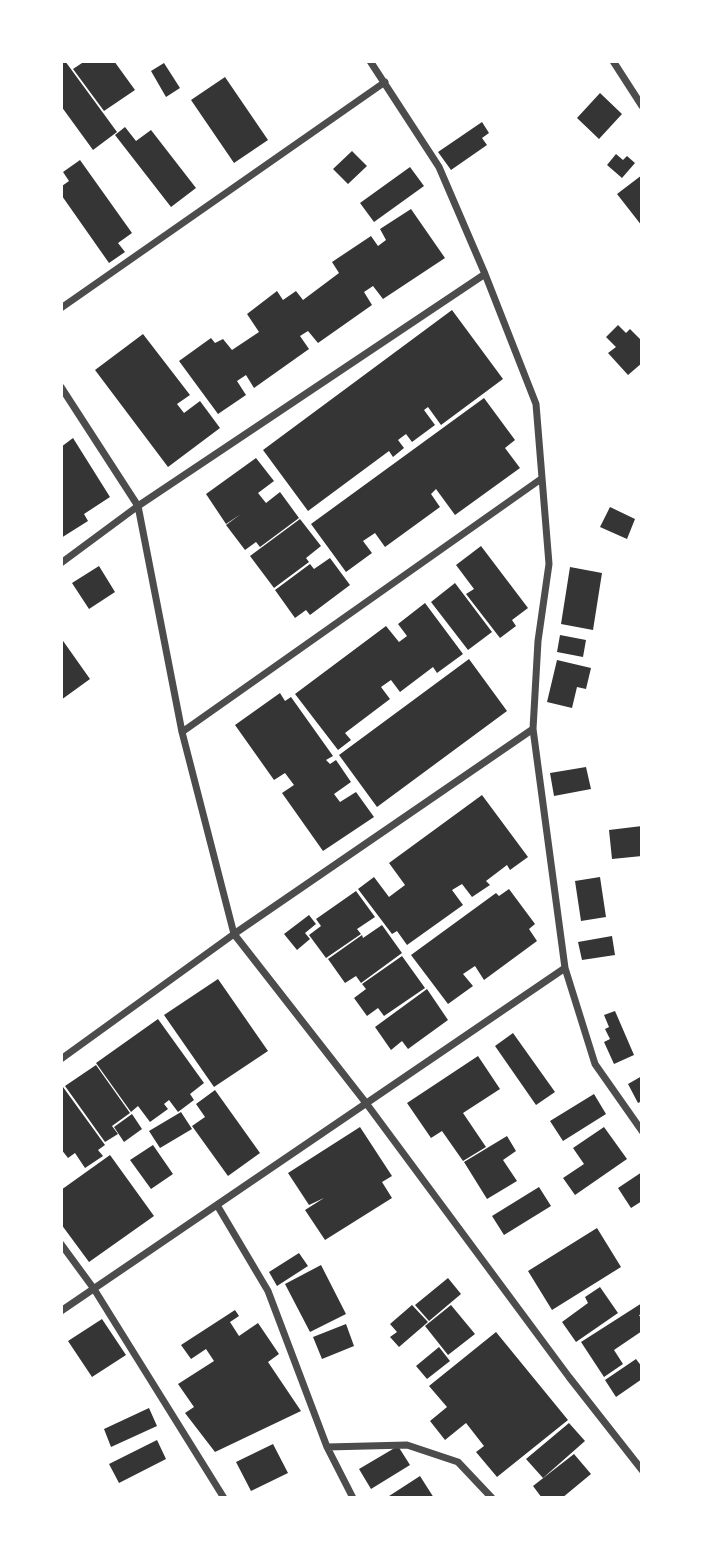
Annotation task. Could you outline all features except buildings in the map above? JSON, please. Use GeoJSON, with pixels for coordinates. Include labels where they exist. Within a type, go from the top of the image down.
{"type":"FeatureCollection","features":[{"type":"Feature","properties":{"kind":"street"},"geometry":{"type":"LineString","coordinates":[[370,61],[439,167],[536,404],[549,564],[538,641],[533,729],[565,968],[595,1064],[642,1132]]}},
{"type":"Feature","properties":{"kind":"street"},"geometry":{"type":"LineString","coordinates":[[613,61],[642,106]]}},
{"type":"Feature","properties":{"kind":"street"},"geometry":{"type":"LineString","coordinates":[[61,308],[385,82]]}},
{"type":"Feature","properties":{"kind":"street"},"geometry":{"type":"LineString","coordinates":[[61,563],[138,506],[485,274]]}},
{"type":"Feature","properties":{"kind":"street"},"geometry":{"type":"LineString","coordinates":[[61,387],[138,506],[182,732],[234,934],[366,1103],[569,1377],[642,1470]]}},
{"type":"Feature","properties":{"kind":"street"},"geometry":{"type":"LineString","coordinates":[[182,732],[541,479]]}},
{"type":"Feature","properties":{"kind":"street"},"geometry":{"type":"LineString","coordinates":[[61,1059],[234,934],[533,729]]}},
{"type":"Feature","properties":{"kind":"street"},"geometry":{"type":"LineString","coordinates":[[61,1311],[565,968]]}},
{"type":"Feature","properties":{"kind":"street"},"geometry":{"type":"LineString","coordinates":[[217,1205],[268,1291],[327,1447],[353,1498]]}},
{"type":"Feature","properties":{"kind":"street"},"geometry":{"type":"LineString","coordinates":[[61,1244],[94,1289],[224,1498]]}},
{"type":"Feature","properties":{"kind":"street"},"geometry":{"type":"LineString","coordinates":[[327,1447],[407,1445],[458,1462],[492,1498]]}}]}
